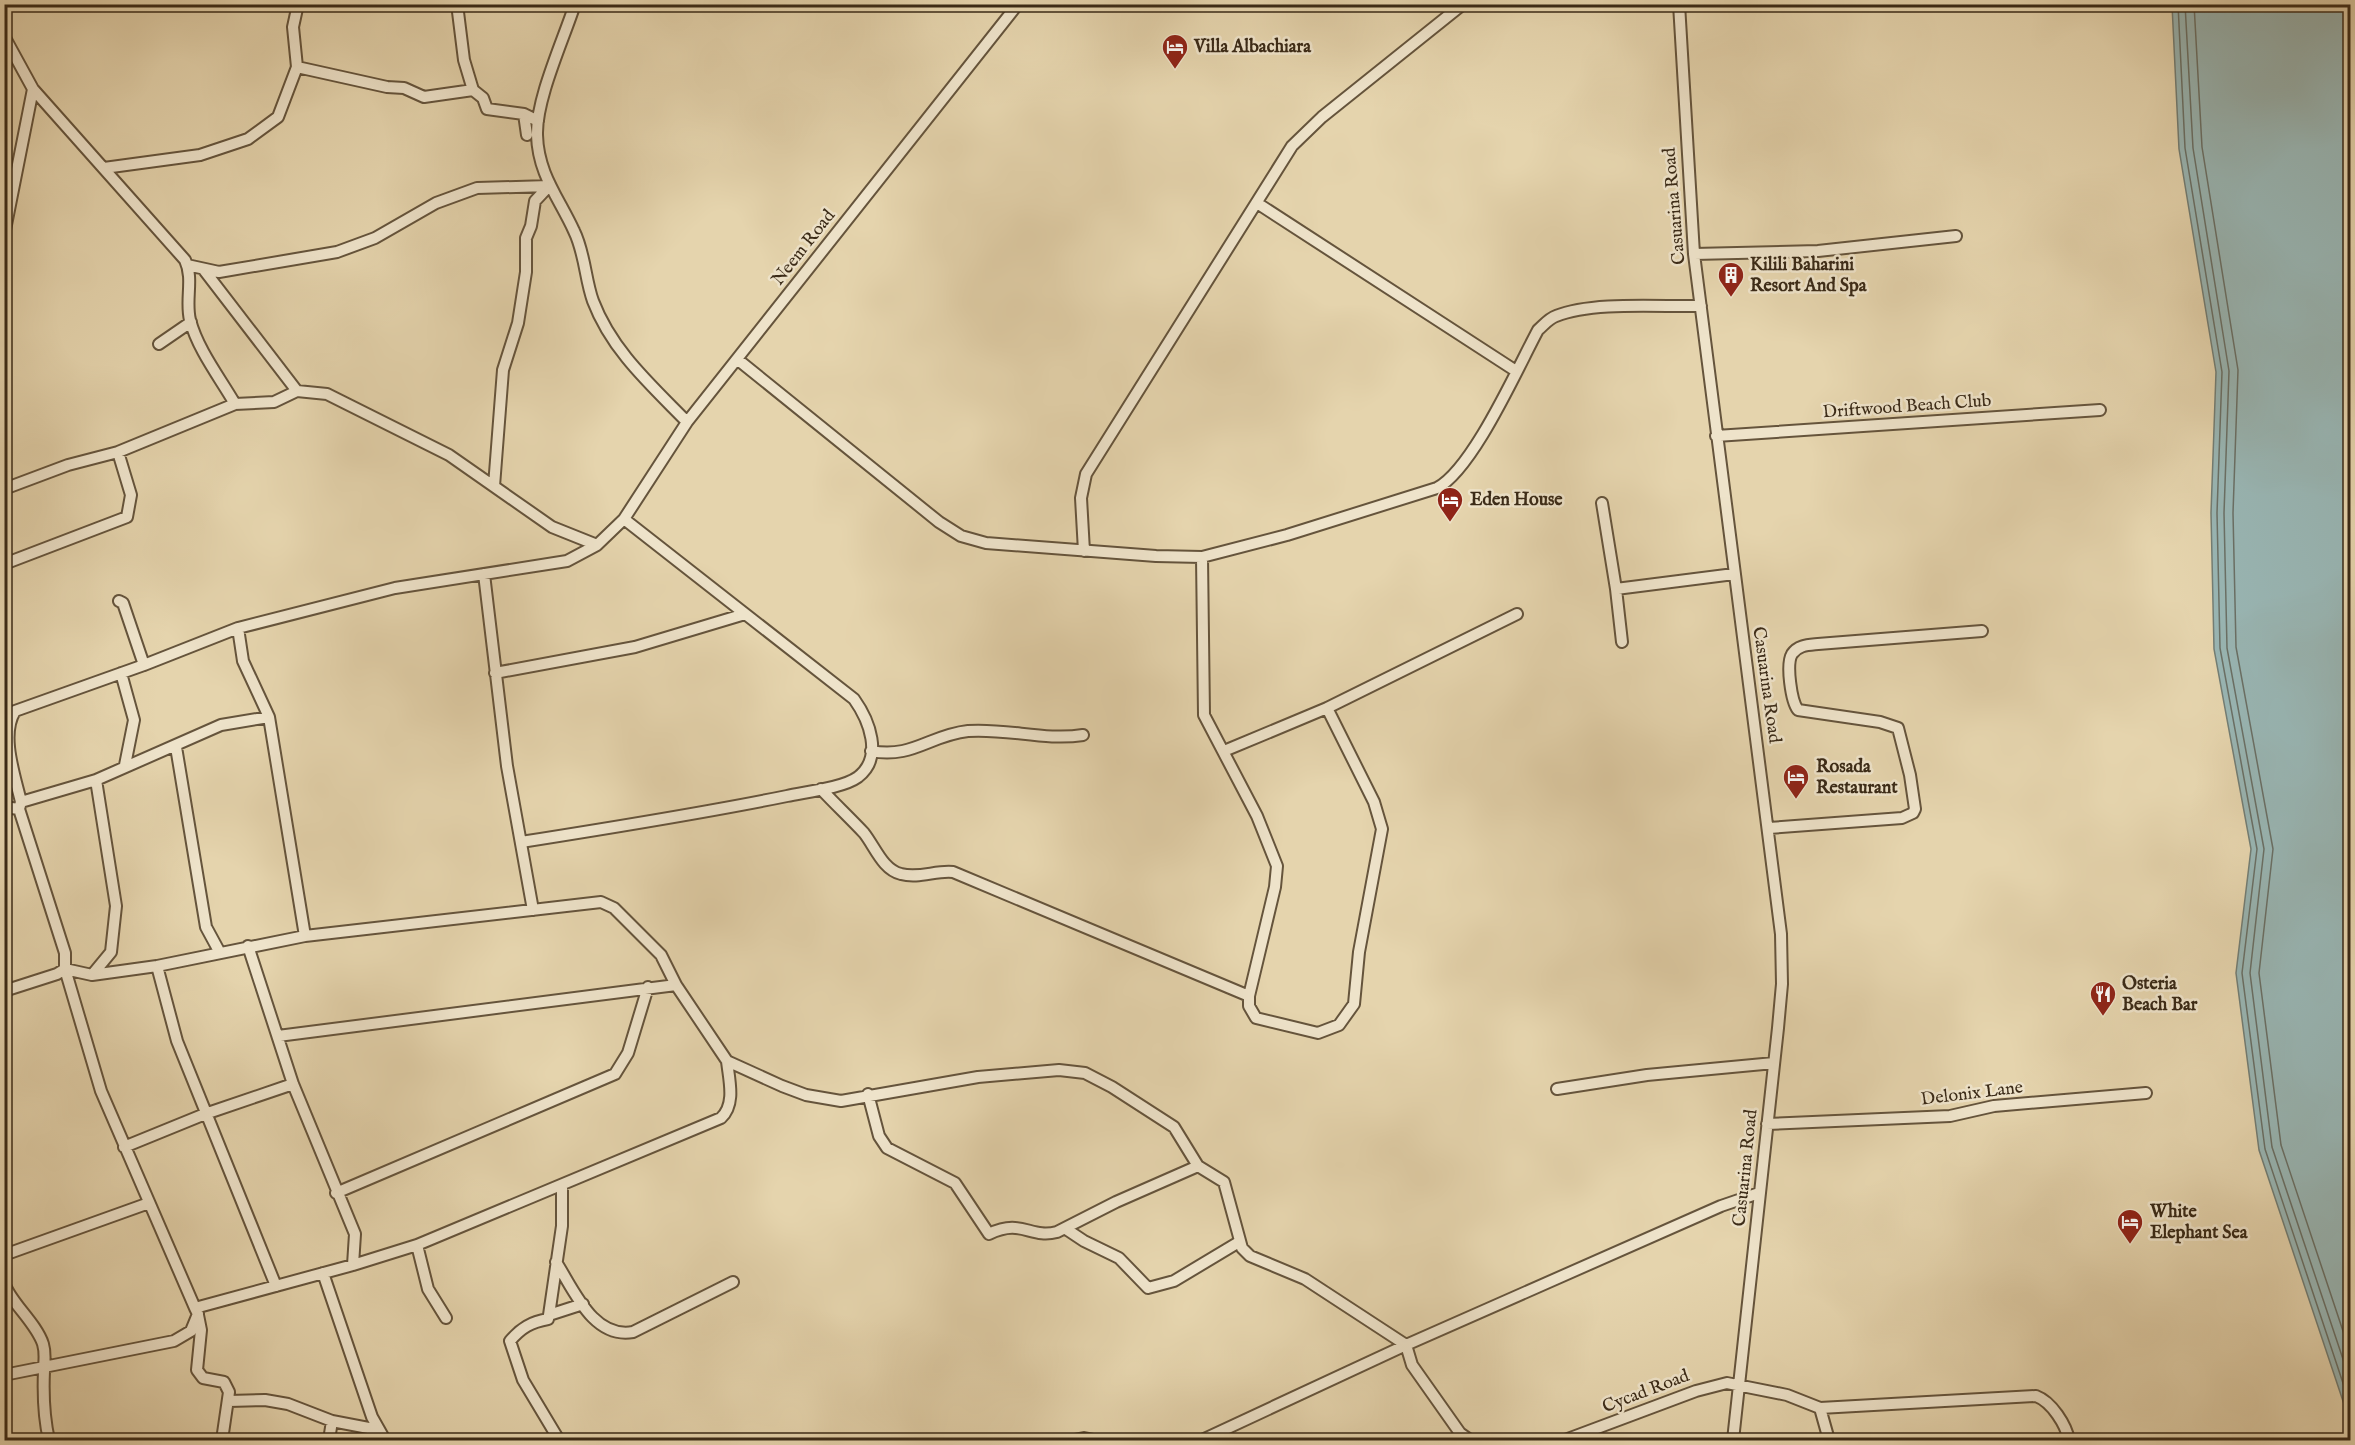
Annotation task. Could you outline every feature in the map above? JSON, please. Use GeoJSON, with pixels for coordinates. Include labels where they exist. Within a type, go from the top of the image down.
{"type":"FeatureCollection","features":[{"type":"Feature","properties":{"kind":"street"},"geometry":{"type":"LineString","coordinates":[[104,168],[200,155],[248,139],[278,117],[297,67],[293,27],[298,4]]}},
{"type":"Feature","properties":{"kind":"street"},"geometry":{"type":"LineString","coordinates":[[457,4],[464,60],[473,90],[483,98],[488,109],[524,114],[538,121]]}},
{"type":"Feature","properties":{"kind":"street"},"geometry":{"type":"LineString","coordinates":[[575,4],[538,121],[539,160],[549,186],[576,235],[589,289],[599,316],[627,361],[687,422]]}},
{"type":"Feature","properties":{"kind":"street","name":"Neem Road"},"geometry":{"type":"LineString","coordinates":[[20,806],[8,744],[12,716],[15,711],[144,665],[238,628],[395,588],[567,561],[597,545],[624,519],[687,422],[1018,4]]}},
{"type":"Feature","properties":{"kind":"street"},"geometry":{"type":"LineString","coordinates":[[1084,551],[1081,498],[1086,474],[1292,146],[1307,130],[1463,4]]}},
{"type":"Feature","properties":{"kind":"street","name":"Casuarina Road"},"geometry":{"type":"LineString","coordinates":[[1678,4],[1694,254],[1769,828],[1782,956],[1774,1063],[1733,1440]]}},
{"type":"Feature","properties":{"kind":"street"},"geometry":{"type":"LineString","coordinates":[[4,36],[33,89],[175,247],[187,265],[190,285],[187,304],[191,322],[202,349],[236,404]]}},
{"type":"Feature","properties":{"kind":"street"},"geometry":{"type":"LineString","coordinates":[[297,67],[387,87],[405,88],[424,97],[473,90]]}},
{"type":"Feature","properties":{"kind":"street"},"geometry":{"type":"LineString","coordinates":[[4,235],[33,89]]}},
{"type":"Feature","properties":{"kind":"street"},"geometry":{"type":"LineString","coordinates":[[524,114],[527,135]]}},
{"type":"Feature","properties":{"kind":"street"},"geometry":{"type":"LineString","coordinates":[[187,265],[219,272],[337,252],[375,238],[436,203],[477,188],[549,186]]}},
{"type":"Feature","properties":{"kind":"street"},"geometry":{"type":"LineString","coordinates":[[494,486],[503,370],[518,322],[526,272],[526,238],[531,226],[535,201],[549,186]]}},
{"type":"Feature","properties":{"kind":"street"},"geometry":{"type":"LineString","coordinates":[[1257,203],[1516,371]]}},
{"type":"Feature","properties":{"kind":"street"},"geometry":{"type":"LineString","coordinates":[[1694,254],[1829,251],[1956,236]]}},
{"type":"Feature","properties":{"kind":"street"},"geometry":{"type":"LineString","coordinates":[[204,270],[297,391]]}},
{"type":"Feature","properties":{"kind":"street"},"geometry":{"type":"LineString","coordinates":[[737,359],[950,530],[971,540],[1084,551],[1202,557],[1287,535],[1449,481],[1469,456],[1538,330],[1557,316],[1617,307],[1701,306]]}},
{"type":"Feature","properties":{"kind":"street"},"geometry":{"type":"LineString","coordinates":[[159,344],[191,322]]}},
{"type":"Feature","properties":{"kind":"street"},"geometry":{"type":"LineString","coordinates":[[4,489],[68,465],[118,452],[236,404],[274,402],[297,391],[327,394],[397,427],[448,455],[552,526],[597,545]]}},
{"type":"Feature","properties":{"kind":"street","name":"Driftwood Beach Club"},"geometry":{"type":"LineString","coordinates":[[1716,436],[2100,410]]}},
{"type":"Feature","properties":{"kind":"street"},"geometry":{"type":"LineString","coordinates":[[4,564],[127,517],[131,495],[118,452]]}},
{"type":"Feature","properties":{"kind":"street"},"geometry":{"type":"LineString","coordinates":[[1602,502],[1622,642]]}},
{"type":"Feature","properties":{"kind":"street"},"geometry":{"type":"LineString","coordinates":[[521,842],[725,808],[821,789],[857,778],[869,762],[872,751],[869,723],[854,699],[624,519]]}},
{"type":"Feature","properties":{"kind":"street"},"geometry":{"type":"LineString","coordinates":[[1202,557],[1203,710],[1257,816],[1277,866],[1275,887],[1248,996],[1249,1006],[1256,1018],[1318,1033],[1339,1025],[1354,1004],[1359,952],[1382,829],[1374,802],[1327,708]]}},
{"type":"Feature","properties":{"kind":"street"},"geometry":{"type":"LineString","coordinates":[[484,574],[495,673],[533,910]]}},
{"type":"Feature","properties":{"kind":"street"},"geometry":{"type":"LineString","coordinates":[[1616,589],[1734,574]]}},
{"type":"Feature","properties":{"kind":"street"},"geometry":{"type":"LineString","coordinates":[[119,601],[123,603],[144,665]]}},
{"type":"Feature","properties":{"kind":"street"},"geometry":{"type":"LineString","coordinates":[[495,673],[635,647],[745,614]]}},
{"type":"Feature","properties":{"kind":"street"},"geometry":{"type":"LineString","coordinates":[[1224,751],[1327,708],[1517,614]]}},
{"type":"Feature","properties":{"kind":"street"},"geometry":{"type":"LineString","coordinates":[[238,628],[243,661],[269,717],[305,936]]}},
{"type":"Feature","properties":{"kind":"street"},"geometry":{"type":"LineString","coordinates":[[1769,828],[1902,818],[1913,813],[1915,801],[1898,728],[1880,722],[1797,710],[1792,697],[1790,661],[1792,654],[1804,645],[1982,630]]}},
{"type":"Feature","properties":{"kind":"street"},"geometry":{"type":"LineString","coordinates":[[121,673],[134,720],[125,765]]}},
{"type":"Feature","properties":{"kind":"street"},"geometry":{"type":"LineString","coordinates":[[4,807],[20,806],[96,780],[125,765],[176,747],[221,725],[269,717]]}},
{"type":"Feature","properties":{"kind":"street"},"geometry":{"type":"LineString","coordinates":[[872,751],[897,753],[942,737],[969,731],[1016,732],[1059,737],[1083,735]]}},
{"type":"Feature","properties":{"kind":"street"},"geometry":{"type":"LineString","coordinates":[[176,747],[206,927],[219,951]]}},
{"type":"Feature","properties":{"kind":"street"},"geometry":{"type":"LineString","coordinates":[[92,975],[111,951],[116,906],[96,780]]}},
{"type":"Feature","properties":{"kind":"street"},"geometry":{"type":"LineString","coordinates":[[821,789],[864,834],[889,868],[901,874],[927,876],[942,871],[953,872],[1248,996]]}},
{"type":"Feature","properties":{"kind":"street"},"geometry":{"type":"LineString","coordinates":[[20,806],[66,953],[66,969],[92,1065],[124,1147],[197,1311],[201,1330],[196,1370],[203,1378],[221,1381],[230,1392],[222,1440]]}},
{"type":"Feature","properties":{"kind":"street"},"geometry":{"type":"LineString","coordinates":[[4,991],[66,969],[92,975],[156,966],[219,951],[305,936],[594,902],[608,904],[661,955],[675,985],[727,1061],[731,1095],[727,1112],[721,1118],[562,1187],[417,1245],[197,1311]]}},
{"type":"Feature","properties":{"kind":"street"},"geometry":{"type":"LineString","coordinates":[[249,946],[293,1084],[336,1193],[355,1234],[353,1265]]}},
{"type":"Feature","properties":{"kind":"street"},"geometry":{"type":"LineString","coordinates":[[156,966],[177,1041],[276,1286]]}},
{"type":"Feature","properties":{"kind":"street"},"geometry":{"type":"LineString","coordinates":[[278,1036],[675,985]]}},
{"type":"Feature","properties":{"kind":"street"},"geometry":{"type":"LineString","coordinates":[[336,1193],[475,1132],[595,1085],[615,1074],[628,1053],[648,987]]}},
{"type":"Feature","properties":{"kind":"street"},"geometry":{"type":"LineString","coordinates":[[727,1061],[806,1095],[841,1101],[868,1094],[978,1077],[1059,1070],[1085,1073],[1112,1086],[1174,1127],[1198,1166],[1224,1182],[1230,1198],[1239,1242],[1250,1256],[1305,1280],[1406,1345],[1412,1365],[1460,1433],[1470,1440]]}},
{"type":"Feature","properties":{"kind":"street"},"geometry":{"type":"LineString","coordinates":[[1557,1089],[1647,1076],[1774,1063]]}},
{"type":"Feature","properties":{"kind":"street"},"geometry":{"type":"LineString","coordinates":[[124,1147],[205,1114],[293,1084]]}},
{"type":"Feature","properties":{"kind":"street","name":"Delonix Lane"},"geometry":{"type":"LineString","coordinates":[[1767,1124],[1950,1116],[1994,1106],[2146,1093]]}},
{"type":"Feature","properties":{"kind":"street"},"geometry":{"type":"LineString","coordinates":[[868,1094],[879,1136],[886,1148],[955,1183],[989,1234],[1005,1226],[1049,1234],[1066,1229],[1116,1202],[1198,1166]]}},
{"type":"Feature","properties":{"kind":"street"},"geometry":{"type":"LineString","coordinates":[[559,1440],[523,1380],[510,1341],[533,1321],[548,1319],[562,1226],[562,1187]]}},
{"type":"Feature","properties":{"kind":"street"},"geometry":{"type":"LineString","coordinates":[[1202,1440],[1406,1345],[1721,1206],[1759,1193]]}},
{"type":"Feature","properties":{"kind":"street"},"geometry":{"type":"LineString","coordinates":[[4,1254],[149,1203]]}},
{"type":"Feature","properties":{"kind":"street"},"geometry":{"type":"LineString","coordinates":[[1066,1229],[1084,1241],[1119,1258],[1148,1288],[1174,1281],[1239,1242]]}},
{"type":"Feature","properties":{"kind":"street"},"geometry":{"type":"LineString","coordinates":[[417,1245],[428,1289],[446,1318]]}},
{"type":"Feature","properties":{"kind":"street"},"geometry":{"type":"LineString","coordinates":[[556,1262],[583,1304],[599,1324],[612,1333],[633,1332],[733,1282]]}},
{"type":"Feature","properties":{"kind":"street"},"geometry":{"type":"LineString","coordinates":[[323,1273],[368,1406],[385,1440]]}},
{"type":"Feature","properties":{"kind":"street"},"geometry":{"type":"LineString","coordinates":[[4,1282],[38,1333],[46,1357],[44,1368],[45,1423],[48,1440]]}},
{"type":"Feature","properties":{"kind":"street"},"geometry":{"type":"LineString","coordinates":[[549,1315],[583,1304]]}},
{"type":"Feature","properties":{"kind":"street"},"geometry":{"type":"LineString","coordinates":[[4,1375],[174,1341],[191,1330],[197,1311]]}},
{"type":"Feature","properties":{"kind":"street","name":"Cycad Road"},"geometry":{"type":"LineString","coordinates":[[1565,1440],[1696,1391],[1727,1383],[1787,1395],[1820,1408]]}},
{"type":"Feature","properties":{"kind":"street"},"geometry":{"type":"LineString","coordinates":[[1829,1440],[1820,1408],[2036,1396],[2048,1403],[2067,1431],[2069,1440]]}},
{"type":"Feature","properties":{"kind":"street"},"geometry":{"type":"LineString","coordinates":[[229,1401],[265,1400],[288,1404],[332,1421],[379,1430]]}},
{"type":"Feature","properties":{"kind":"street"},"geometry":{"type":"LineString","coordinates":[[329,1440],[332,1421]]}},
{"type":"Feature","properties":{"kind":"street"},"geometry":{"type":"LineString","coordinates":[[1074,1440],[1084,1438],[1094,1440]]}},
{"type":"Feature","properties":{"kind":"water"},"geometry":{"type":"Polygon","coordinates":[[[2172,5],[2350,5],[2350,1422],[2259,1150],[2236,973],[2251,849],[2214,649],[2211,513],[2216,372],[2179,149],[2172,5]]]}},
{"type":"Feature","properties":{"kind":"place","name":"Villa Albachiara"},"geometry":{"type":"Point","coordinates":[1175,70]}},
{"type":"Feature","properties":{"kind":"place","name":"Kilili Baharini Resort And Spa"},"geometry":{"type":"Point","coordinates":[1731,298]}},
{"type":"Feature","properties":{"kind":"place","name":"Eden House"},"geometry":{"type":"Point","coordinates":[1450,523]}},
{"type":"Feature","properties":{"kind":"place","name":"Rosada Restaurant"},"geometry":{"type":"Point","coordinates":[1796,800]}},
{"type":"Feature","properties":{"kind":"place","name":"Osteria Beach Bar"},"geometry":{"type":"Point","coordinates":[2103,1017]}},
{"type":"Feature","properties":{"kind":"place","name":"White Elephant Sea"},"geometry":{"type":"Point","coordinates":[2130,1245]}}]}
